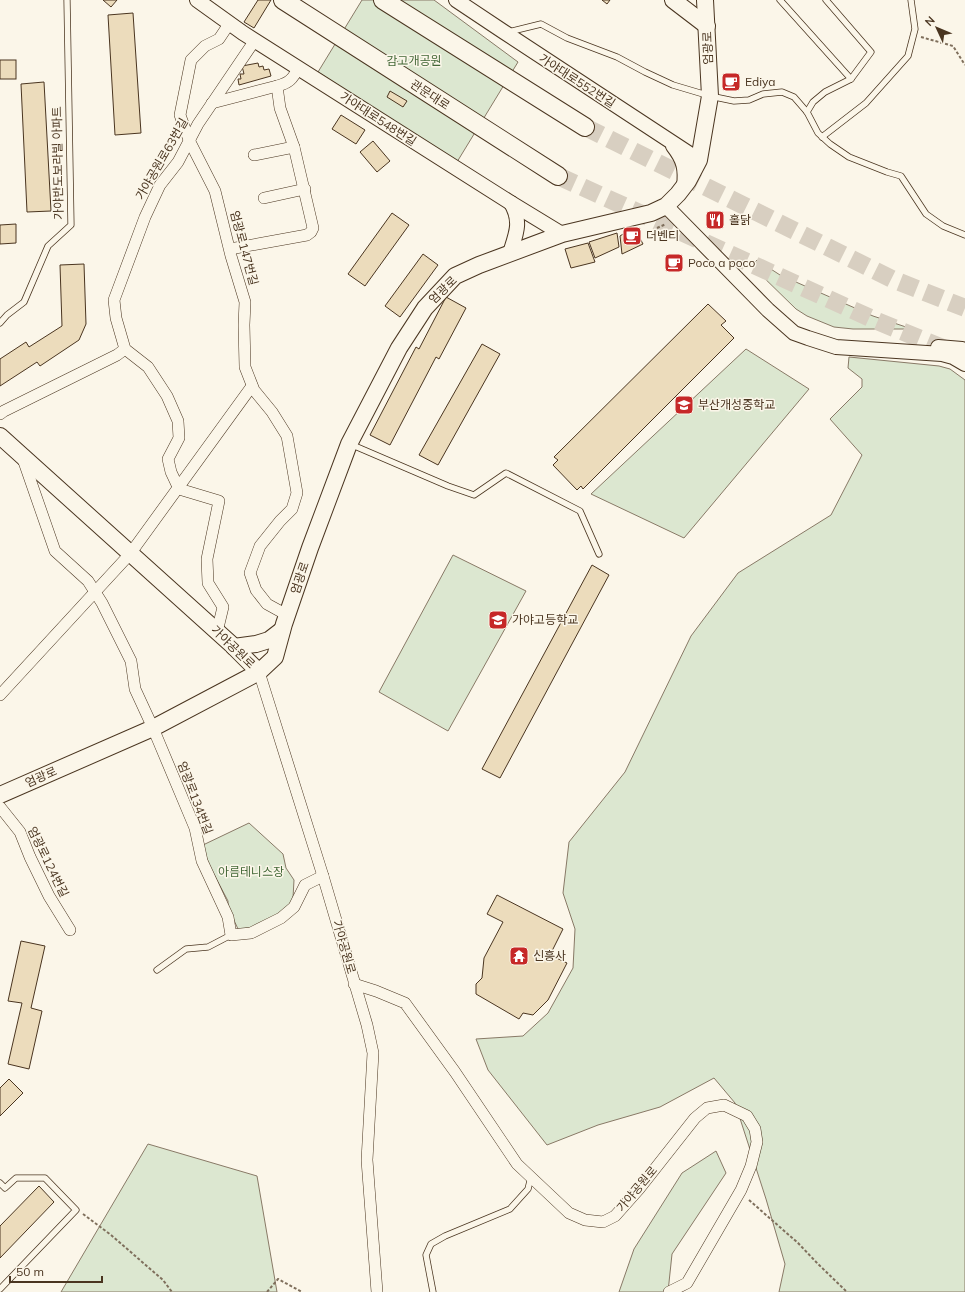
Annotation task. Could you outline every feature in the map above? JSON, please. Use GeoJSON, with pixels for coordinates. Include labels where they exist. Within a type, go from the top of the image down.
{"type":"FeatureCollection","features":[{"type":"Feature","properties":{"kind":"highway","name":"관문대로"},"geometry":{"type":"LineString","coordinates":[[283,0],[558,176]]}},
{"type":"Feature","properties":{"kind":"highway"},"geometry":{"type":"LineString","coordinates":[[383,0],[585,127]]}},
{"type":"Feature","properties":{"kind":"main road"},"geometry":{"type":"LineString","coordinates":[[673,0],[707,26]]}},
{"type":"Feature","properties":{"kind":"main road","name":"엄광로"},"geometry":{"type":"LineString","coordinates":[[0,795],[153,728],[259,672],[275,657],[282,630],[310,548],[349,444],[399,348],[425,308],[455,276],[562,234],[654,220],[684,186],[699,160],[710,96],[705,0]]}},
{"type":"Feature","properties":{"kind":"main road","name":"가야공원로"},"geometry":{"type":"LineString","coordinates":[[0,436],[234,647],[259,672]]}},
{"type":"Feature","properties":{"kind":"main road"},"geometry":{"type":"LineString","coordinates":[[234,647],[256,644],[269,640],[282,630]]}},
{"type":"Feature","properties":{"kind":"street","name":"가야대로548번길"},"geometry":{"type":"LineString","coordinates":[[196,0],[229,24],[511,204],[562,234]]}},
{"type":"Feature","properties":{"kind":"street","name":"가야대로552번길"},"geometry":{"type":"LineString","coordinates":[[456,0],[699,160]]}},
{"type":"Feature","properties":{"kind":"street","name":"엄광로147번길"},"geometry":{"type":"LineString","coordinates":[[229,24],[219,39],[205,46],[191,60],[180,115],[189,140],[215,191],[246,302],[244,325],[245,367],[252,386],[287,436],[297,493],[292,509],[280,521],[260,546],[250,573],[256,590],[267,604],[287,615]]}},
{"type":"Feature","properties":{"kind":"street","name":"가야공원로63번길"},"geometry":{"type":"LineString","coordinates":[[125,349],[116,318],[114,300],[145,217],[160,185],[178,162],[198,124],[255,40]]}},
{"type":"Feature","properties":{"kind":"street"},"geometry":{"type":"LineString","coordinates":[[212,102],[286,84],[293,78],[298,68]]}},
{"type":"Feature","properties":{"kind":"street"},"geometry":{"type":"LineString","coordinates":[[230,249],[307,235],[313,228],[294,147],[280,108],[277,86]]}},
{"type":"Feature","properties":{"kind":"street"},"geometry":{"type":"LineString","coordinates":[[670,141],[682,160],[685,171],[684,186]]}},
{"type":"Feature","properties":{"kind":"street"},"geometry":{"type":"LineString","coordinates":[[254,155],[294,147]]}},
{"type":"Feature","properties":{"kind":"street"},"geometry":{"type":"LineString","coordinates":[[264,198],[304,189]]}},
{"type":"Feature","properties":{"kind":"street"},"geometry":{"type":"LineString","coordinates":[[669,203],[675,222],[768,310],[794,332],[808,338],[836,346],[942,354],[953,357],[965,364]]}},
{"type":"Feature","properties":{"kind":"street"},"geometry":{"type":"LineString","coordinates":[[669,203],[789,318],[800,325],[831,338],[845,341],[953,348],[965,351]]}},
{"type":"Feature","properties":{"kind":"street"},"geometry":{"type":"LineString","coordinates":[[510,254],[517,230],[516,214],[511,204]]}},
{"type":"Feature","properties":{"kind":"street"},"geometry":{"type":"LineString","coordinates":[[654,220],[675,222]]}},
{"type":"Feature","properties":{"kind":"street"},"geometry":{"type":"LineString","coordinates":[[0,414],[117,355],[125,349],[148,367],[167,396],[178,421],[179,438],[168,459],[171,472],[179,489],[219,501],[207,559],[208,583],[223,608],[217,632]]}},
{"type":"Feature","properties":{"kind":"street"},"geometry":{"type":"LineString","coordinates":[[0,695],[130,554],[252,386]]}},
{"type":"Feature","properties":{"kind":"street","name":"엄광로134번길"},"geometry":{"type":"LineString","coordinates":[[22,456],[55,551],[88,581],[102,603],[131,661],[135,689],[195,828],[202,861],[228,917],[231,934]]}},
{"type":"Feature","properties":{"kind":"street","name":"가야공원로"},"geometry":{"type":"LineString","coordinates":[[259,672],[323,876],[367,1025],[373,1053],[367,1160],[376,1292]]}},
{"type":"Feature","properties":{"kind":"street","name":"엄광로124번길"},"geometry":{"type":"LineString","coordinates":[[0,807],[20,832],[30,857],[49,896],[70,930]]}},
{"type":"Feature","properties":{"kind":"street"},"geometry":{"type":"LineString","coordinates":[[231,934],[251,933],[281,918],[294,907],[305,885],[323,876]]}},
{"type":"Feature","properties":{"kind":"street","name":"가야공원로"},"geometry":{"type":"LineString","coordinates":[[354,984],[405,1003],[455,1072],[517,1164],[569,1213],[585,1220],[603,1222],[615,1216],[639,1189],[695,1118],[707,1108],[724,1105],[747,1116],[755,1129],[757,1142],[751,1166],[740,1192],[687,1283],[669,1292]]}},
{"type":"Feature","properties":{"kind":"lane","name":"가야반도보라빌 아파트"},"geometry":{"type":"LineString","coordinates":[[0,323],[7,315],[24,302],[48,246],[71,225],[66,37],[67,0]]}},
{"type":"Feature","properties":{"kind":"lane"},"geometry":{"type":"LineString","coordinates":[[780,0],[851,80]]}},
{"type":"Feature","properties":{"kind":"lane"},"geometry":{"type":"LineString","coordinates":[[807,112],[813,102],[825,92],[851,80],[871,52],[826,0]]}},
{"type":"Feature","properties":{"kind":"lane"},"geometry":{"type":"LineString","coordinates":[[822,137],[866,102],[885,83],[908,56],[915,29],[911,0]]}},
{"type":"Feature","properties":{"kind":"lane"},"geometry":{"type":"LineString","coordinates":[[504,32],[520,30],[541,24],[567,38],[617,57],[673,84],[710,96],[734,101],[749,100],[763,94],[782,92],[794,97],[807,112],[818,133],[830,144],[849,157],[901,176],[926,214],[943,226],[965,235]]}},
{"type":"Feature","properties":{"kind":"lane"},"geometry":{"type":"LineString","coordinates":[[349,444],[448,486],[474,495],[506,473],[580,511],[599,554]]}},
{"type":"Feature","properties":{"kind":"lane"},"geometry":{"type":"LineString","coordinates":[[156,970],[186,949],[208,947],[231,934]]}},
{"type":"Feature","properties":{"kind":"lane"},"geometry":{"type":"LineString","coordinates":[[433,1292],[426,1255],[431,1244],[445,1236],[510,1209],[528,1189],[531,1177]]}},
{"type":"Feature","properties":{"kind":"lane"},"geometry":{"type":"LineString","coordinates":[[0,1183],[5,1188],[16,1178],[45,1178],[76,1210],[0,1289]]}},
{"type":"Feature","properties":{"kind":"path"},"geometry":{"type":"LineString","coordinates":[[914,35],[953,46],[965,65]]}},
{"type":"Feature","properties":{"kind":"path"},"geometry":{"type":"LineString","coordinates":[[654,220],[667,224],[675,222]]}},
{"type":"Feature","properties":{"kind":"path"},"geometry":{"type":"LineString","coordinates":[[740,1192],[798,1243],[847,1292]]}},
{"type":"Feature","properties":{"kind":"path"},"geometry":{"type":"LineString","coordinates":[[76,1210],[111,1235],[163,1280],[172,1292]]}},
{"type":"Feature","properties":{"kind":"path"},"geometry":{"type":"LineString","coordinates":[[267,1292],[278,1279],[302,1292]]}},
{"type":"Feature","properties":{"kind":"green space","name":"감고개공원"},"geometry":{"type":"Polygon","coordinates":[[[362,0],[434,0],[518,62],[457,162],[318,72],[362,0]]]}},
{"type":"Feature","properties":{"kind":"green space"},"geometry":{"type":"Polygon","coordinates":[[[757,260],[780,275],[873,316],[912,329],[853,329],[834,327],[807,316],[796,309],[755,269],[754,263],[757,260]]]}},
{"type":"Feature","properties":{"kind":"green space"},"geometry":{"type":"Polygon","coordinates":[[[746,349],[809,389],[684,538],[591,494],[746,349]]]}},
{"type":"Feature","properties":{"kind":"green space"},"geometry":{"type":"Polygon","coordinates":[[[849,357],[939,366],[950,369],[965,380],[965,1292],[779,1292],[785,1264],[766,1199],[735,1103],[714,1078],[660,1107],[598,1125],[547,1145],[488,1070],[476,1039],[523,1036],[548,1013],[573,968],[575,929],[563,893],[569,842],[625,772],[691,636],[738,573],[831,515],[862,455],[830,419],[862,387],[862,379],[848,368],[849,357]]]}},
{"type":"Feature","properties":{"kind":"green space"},"geometry":{"type":"Polygon","coordinates":[[[453,555],[526,591],[448,731],[379,692],[453,555]]]}},
{"type":"Feature","properties":{"kind":"green space","name":"아름테니스장"},"geometry":{"type":"Polygon","coordinates":[[[249,823],[283,854],[286,868],[294,880],[293,898],[289,907],[280,914],[251,928],[238,929],[228,907],[228,901],[208,863],[203,845],[249,823]]]}},
{"type":"Feature","properties":{"kind":"green space"},"geometry":{"type":"Polygon","coordinates":[[[148,1144],[257,1176],[277,1292],[61,1292],[148,1144]]]}},
{"type":"Feature","properties":{"kind":"green space"},"geometry":{"type":"Polygon","coordinates":[[[716,1151],[726,1173],[672,1254],[668,1292],[619,1292],[634,1249],[682,1173],[716,1151]]]}},
{"type":"Feature","properties":{"kind":"building"},"geometry":{"type":"Polygon","coordinates":[[[103,0],[117,0],[111,7],[103,0]]]}},
{"type":"Feature","properties":{"kind":"building"},"geometry":{"type":"Polygon","coordinates":[[[258,0],[271,0],[254,28],[244,22],[258,0]]]}},
{"type":"Feature","properties":{"kind":"building"},"geometry":{"type":"Polygon","coordinates":[[[602,0],[610,0],[607,4],[602,0]]]}},
{"type":"Feature","properties":{"kind":"building"},"geometry":{"type":"Polygon","coordinates":[[[133,13],[141,133],[115,135],[108,15],[133,13]]]}},
{"type":"Feature","properties":{"kind":"building"},"geometry":{"type":"Polygon","coordinates":[[[0,60],[16,60],[16,79],[0,79],[0,60]]]}},
{"type":"Feature","properties":{"kind":"building"},"geometry":{"type":"Polygon","coordinates":[[[258,63],[259,67],[263,66],[264,70],[269,69],[271,76],[239,85],[238,79],[241,79],[240,74],[244,74],[242,66],[258,63]]]}},
{"type":"Feature","properties":{"kind":"building"},"geometry":{"type":"Polygon","coordinates":[[[44,82],[51,211],[27,212],[21,84],[44,82]]]}},
{"type":"Feature","properties":{"kind":"building"},"geometry":{"type":"Polygon","coordinates":[[[390,91],[407,101],[403,107],[387,97],[390,91]]]}},
{"type":"Feature","properties":{"kind":"building"},"geometry":{"type":"Polygon","coordinates":[[[341,115],[365,130],[356,144],[332,129],[341,115]]]}},
{"type":"Feature","properties":{"kind":"building"},"geometry":{"type":"Polygon","coordinates":[[[373,141],[390,161],[377,172],[360,152],[373,141]]]}},
{"type":"Feature","properties":{"kind":"building"},"geometry":{"type":"Polygon","coordinates":[[[392,213],[409,225],[365,286],[348,274],[392,213]]]}},
{"type":"Feature","properties":{"kind":"building"},"geometry":{"type":"Polygon","coordinates":[[[16,224],[16,243],[0,244],[0,225],[16,224]]]}},
{"type":"Feature","properties":{"kind":"building"},"geometry":{"type":"Polygon","coordinates":[[[634,227],[643,244],[622,254],[620,236],[634,227]]]}},
{"type":"Feature","properties":{"kind":"building"},"geometry":{"type":"Polygon","coordinates":[[[617,233],[619,247],[595,258],[589,242],[617,233]]]}},
{"type":"Feature","properties":{"kind":"building"},"geometry":{"type":"Polygon","coordinates":[[[588,243],[595,262],[571,268],[565,249],[588,243]]]}},
{"type":"Feature","properties":{"kind":"building"},"geometry":{"type":"Polygon","coordinates":[[[423,254],[438,265],[400,317],[385,306],[423,254]]]}},
{"type":"Feature","properties":{"kind":"building"},"geometry":{"type":"Polygon","coordinates":[[[84,264],[86,324],[79,340],[40,366],[37,362],[0,386],[0,359],[26,342],[29,347],[62,326],[60,265],[84,264]]]}},
{"type":"Feature","properties":{"kind":"building"},"geometry":{"type":"Polygon","coordinates":[[[446,297],[466,308],[439,359],[436,357],[390,445],[370,435],[416,347],[419,349],[446,297]]]}},
{"type":"Feature","properties":{"kind":"building"},"geometry":{"type":"Polygon","coordinates":[[[708,304],[726,321],[721,325],[734,338],[583,489],[581,486],[577,490],[553,465],[558,460],[554,457],[708,304]]]}},
{"type":"Feature","properties":{"kind":"building"},"geometry":{"type":"Polygon","coordinates":[[[482,344],[500,354],[438,465],[419,455],[482,344]]]}},
{"type":"Feature","properties":{"kind":"building"},"geometry":{"type":"Polygon","coordinates":[[[592,565],[609,575],[500,778],[482,769],[592,565]]]}},
{"type":"Feature","properties":{"kind":"building","name":"신흥사"},"geometry":{"type":"Polygon","coordinates":[[[497,895],[563,929],[550,955],[567,963],[548,1000],[533,1015],[523,1013],[519,1019],[476,994],[476,984],[482,978],[484,958],[503,922],[487,914],[497,895]]]}},
{"type":"Feature","properties":{"kind":"building"},"geometry":{"type":"Polygon","coordinates":[[[21,941],[45,946],[31,1008],[42,1011],[29,1069],[8,1064],[22,1003],[8,1001],[21,941]]]}},
{"type":"Feature","properties":{"kind":"building"},"geometry":{"type":"Polygon","coordinates":[[[9,1079],[23,1093],[0,1116],[0,1088],[9,1079]]]}},
{"type":"Feature","properties":{"kind":"building"},"geometry":{"type":"Polygon","coordinates":[[[39,1186],[54,1202],[0,1258],[0,1226],[39,1186]]]}},
{"type":"Feature","properties":{"kind":"tunnel"},"geometry":{"type":"LineString","coordinates":[[585,127],[892,279],[965,308]]}},
{"type":"Feature","properties":{"kind":"tunnel"},"geometry":{"type":"LineString","coordinates":[[558,176],[877,321],[955,353]]}},
{"type":"Feature","properties":{"kind":"place","name":"Ediya"},"geometry":{"type":"Point","coordinates":[731,82]}},
{"type":"Feature","properties":{"kind":"place","name":"홀닭"},"geometry":{"type":"Point","coordinates":[715,220]}},
{"type":"Feature","properties":{"kind":"place","name":"더벤티"},"geometry":{"type":"Point","coordinates":[632,236]}},
{"type":"Feature","properties":{"kind":"place","name":"Poco a poco"},"geometry":{"type":"Point","coordinates":[674,263]}},
{"type":"Feature","properties":{"kind":"place","name":"부산개성중학교"},"geometry":{"type":"Point","coordinates":[684,405]}},
{"type":"Feature","properties":{"kind":"place","name":"가야고등학교"},"geometry":{"type":"Point","coordinates":[498,620]}},
{"type":"Feature","properties":{"kind":"place","name":"신흥사"},"geometry":{"type":"Point","coordinates":[519,956]}}]}
